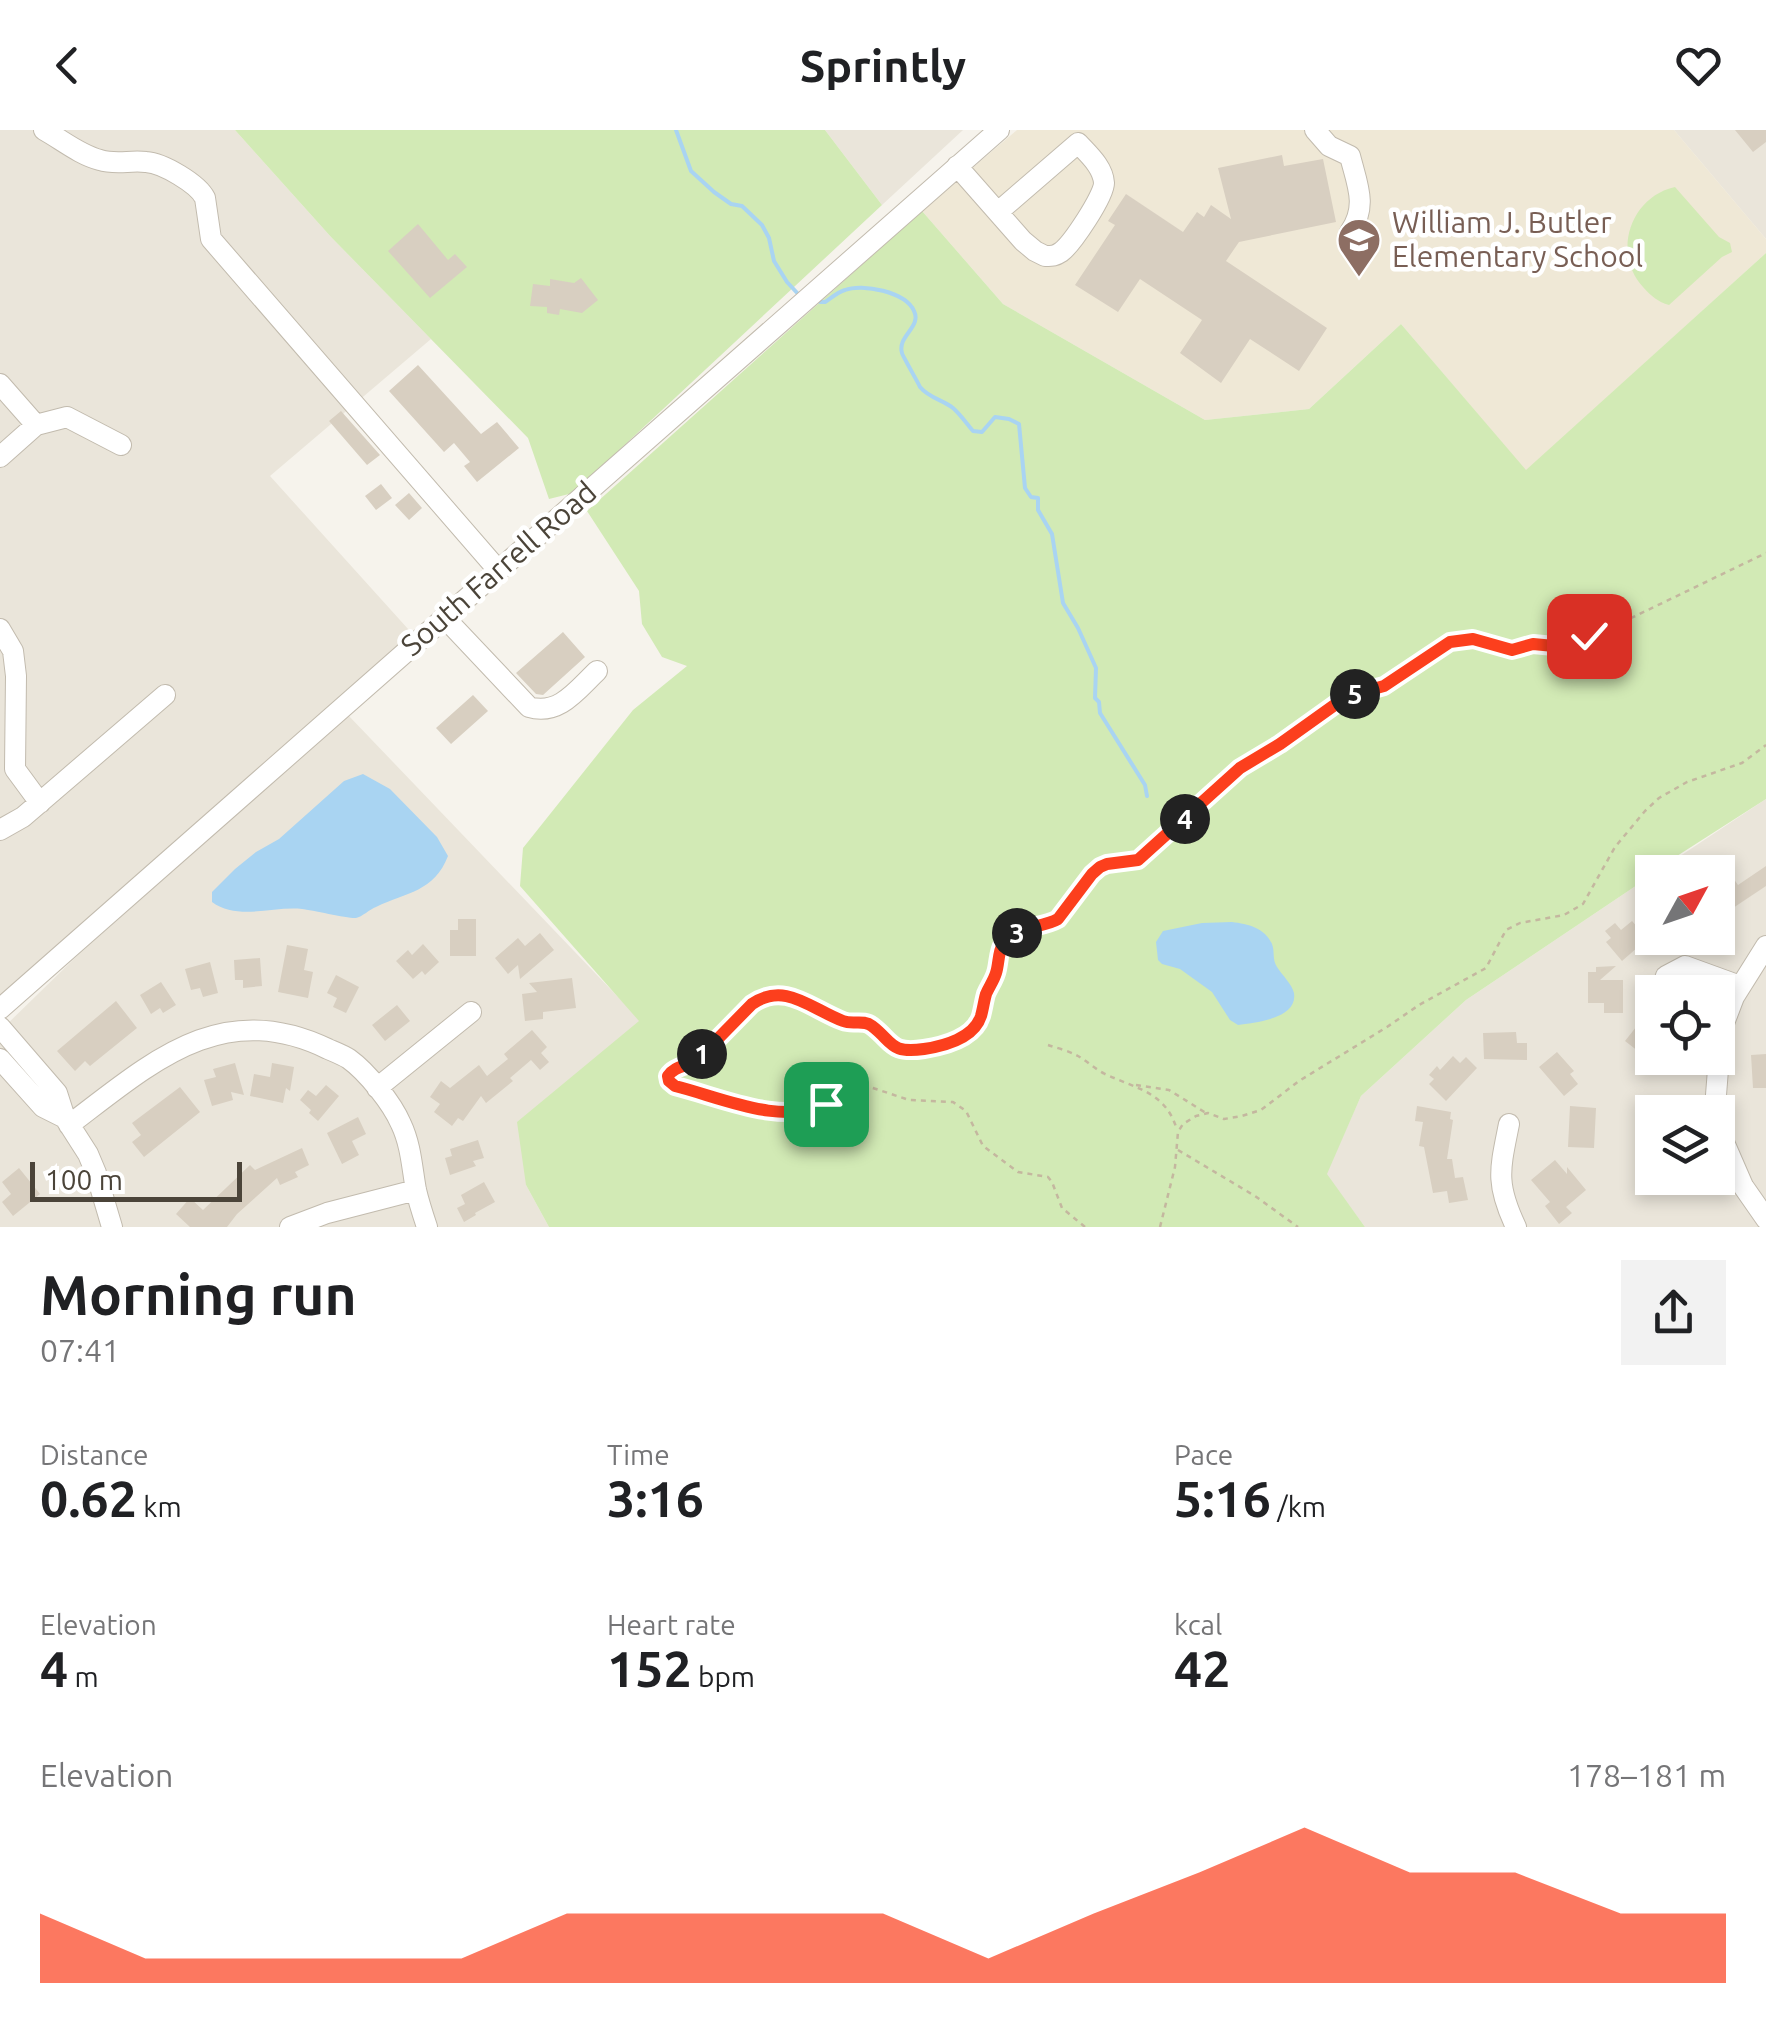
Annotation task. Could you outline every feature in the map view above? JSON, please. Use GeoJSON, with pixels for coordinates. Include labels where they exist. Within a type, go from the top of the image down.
{"type":"FeatureCollection","features":[{"type":"Feature","properties":{"kind":"street"},"geometry":{"type":"LineString","coordinates":[[44,130],[94,159],[154,163],[194,184],[202,192],[211,239],[498,570]]}},
{"type":"Feature","properties":{"kind":"street","name":"South Farrell Road"},"geometry":{"type":"LineString","coordinates":[[0,1009],[998,130]]}},
{"type":"Feature","properties":{"kind":"street"},"geometry":{"type":"LineString","coordinates":[[1315,130],[1329,146],[1350,156],[1361,212],[1350,232]]}},
{"type":"Feature","properties":{"kind":"street"},"geometry":{"type":"LineString","coordinates":[[958,166],[998,212],[1035,251],[1046,256],[1061,252],[1070,244],[1103,192],[1104,180],[1085,136],[998,212]]}},
{"type":"Feature","properties":{"kind":"street"},"geometry":{"type":"LineString","coordinates":[[0,384],[36,425]]}},
{"type":"Feature","properties":{"kind":"street"},"geometry":{"type":"LineString","coordinates":[[0,457],[36,425],[67,417],[120,445]]}},
{"type":"Feature","properties":{"kind":"street"},"geometry":{"type":"LineString","coordinates":[[444,617],[529,707],[540,710],[564,703],[597,672]]}},
{"type":"Feature","properties":{"kind":"street"},"geometry":{"type":"LineString","coordinates":[[0,629],[13,651],[15,769],[40,803]]}},
{"type":"Feature","properties":{"kind":"street"},"geometry":{"type":"LineString","coordinates":[[0,830],[23,817],[166,695]]}},
{"type":"Feature","properties":{"kind":"street"},"geometry":{"type":"LineString","coordinates":[[1735,995],[1766,946]]}},
{"type":"Feature","properties":{"kind":"street"},"geometry":{"type":"LineString","coordinates":[[1668,975],[1685,966],[1710,975]]}},
{"type":"Feature","properties":{"kind":"street"},"geometry":{"type":"LineString","coordinates":[[1735,984],[1740,986]]}},
{"type":"Feature","properties":{"kind":"street"},"geometry":{"type":"LineString","coordinates":[[377,1088],[472,1012]]}},
{"type":"Feature","properties":{"kind":"street"},"geometry":{"type":"LineString","coordinates":[[0,1026],[57,1093],[67,1122],[96,1173],[112,1227]]}},
{"type":"Feature","properties":{"kind":"street"},"geometry":{"type":"LineString","coordinates":[[67,1122],[154,1061],[214,1034],[257,1029],[308,1039],[349,1058],[401,1122],[426,1227]]}},
{"type":"Feature","properties":{"kind":"street"},"geometry":{"type":"LineString","coordinates":[[0,1059],[43,1107],[67,1122]]}},
{"type":"Feature","properties":{"kind":"street"},"geometry":{"type":"LineString","coordinates":[[1717,1075],[1723,1140],[1743,1186],[1766,1219]]}},
{"type":"Feature","properties":{"kind":"street"},"geometry":{"type":"LineString","coordinates":[[1509,1124],[1500,1171],[1504,1203],[1516,1227]]}},
{"type":"Feature","properties":{"kind":"street"},"geometry":{"type":"LineString","coordinates":[[290,1227],[327,1213],[416,1190]]}},
{"type":"Feature","properties":{"kind":"path"},"geometry":{"type":"LineString","coordinates":[[1085,1227],[1062,1208],[1048,1177],[1018,1172],[982,1146],[966,1111],[954,1102],[909,1100],[864,1085],[854,1086],[820,1107],[763,1110],[675,1086],[668,1076],[676,1067],[698,1059],[752,1004],[776,994],[801,999],[846,1022],[871,1025],[896,1047],[919,1050],[962,1037],[971,1032],[981,1016],[1003,944],[1009,936],[1058,919],[1100,867],[1138,860],[1231,774],[1336,704],[1384,686],[1457,640],[1484,641],[1512,650],[1533,644],[1554,646],[1598,634],[1766,553]]}},
{"type":"Feature","properties":{"kind":"path"},"geometry":{"type":"LineString","coordinates":[[1048,1044],[1076,1054],[1104,1074],[1134,1085],[1169,1090],[1208,1114],[1224,1118],[1261,1110],[1299,1081],[1428,999],[1486,968],[1506,930],[1520,923],[1564,915],[1584,904],[1605,862],[1644,811],[1687,782],[1728,770],[1766,745]]}},
{"type":"Feature","properties":{"kind":"path"},"geometry":{"type":"LineString","coordinates":[[1134,1085],[1167,1107],[1178,1132],[1178,1150],[1160,1227]]}},
{"type":"Feature","properties":{"kind":"path"},"geometry":{"type":"LineString","coordinates":[[1178,1132],[1196,1116],[1208,1114]]}},
{"type":"Feature","properties":{"kind":"path"},"geometry":{"type":"LineString","coordinates":[[1178,1150],[1298,1227]]}},
{"type":"Feature","properties":{"kind":"shaded area"},"geometry":{"type":"Polygon","coordinates":[[[0,130],[235,130],[331,237],[431,339],[270,476],[418,640],[0,1009],[0,130]]]}},
{"type":"Feature","properties":{"kind":"shaded area"},"geometry":{"type":"Polygon","coordinates":[[[825,130],[963,130],[882,205],[825,130]]]}},
{"type":"Feature","properties":{"kind":"shaded area","name":"William J. Butler Elementary School"},"geometry":{"type":"Polygon","coordinates":[[[1017,130],[1674,130],[1766,239],[1766,253],[1526,471],[1401,324],[1309,409],[1205,420],[1003,304],[922,211],[1017,130]]]}},
{"type":"Feature","properties":{"kind":"shaded area"},"geometry":{"type":"Polygon","coordinates":[[[1674,130],[1766,130],[1766,239],[1674,130]]]}},
{"type":"Feature","properties":{"kind":"shaded area"},"geometry":{"type":"Polygon","coordinates":[[[348,715],[640,1020],[526,1185],[549,1227],[0,1227],[0,1031],[77,956],[348,715]]]}},
{"type":"Feature","properties":{"kind":"shaded area"},"geometry":{"type":"Polygon","coordinates":[[[1766,799],[1766,1227],[1365,1227],[1326,1174],[1361,1096],[1466,1000],[1635,886],[1635,955],[1735,955],[1735,855],[1682,855],[1766,799]]]}},
{"type":"Feature","properties":{"kind":"green space"},"geometry":{"type":"Polygon","coordinates":[[[235,130],[825,130],[882,205],[573,493],[549,499],[528,438],[331,237],[235,130]]]}},
{"type":"Feature","properties":{"kind":"green space"},"geometry":{"type":"Polygon","coordinates":[[[1675,187],[1719,237],[1730,243],[1732,252],[1669,305],[1643,287],[1634,273],[1628,243],[1630,228],[1647,202],[1675,187]]]}},
{"type":"Feature","properties":{"kind":"green space"},"geometry":{"type":"Polygon","coordinates":[[[922,211],[1003,304],[1205,420],[1309,409],[1401,324],[1526,470],[1766,253],[1766,799],[1679,855],[1635,855],[1635,886],[1466,1000],[1361,1096],[1327,1174],[1365,1227],[549,1227],[526,1185],[517,1122],[639,1021],[520,886],[523,848],[633,710],[687,666],[662,657],[642,624],[639,591],[587,511],[922,211]]]}},
{"type":"Feature","properties":{"kind":"water"},"geometry":{"type":"Polygon","coordinates":[[[363,774],[390,789],[437,837],[448,856],[427,884],[356,918],[302,909],[233,911],[212,902],[212,892],[235,869],[279,839],[344,781],[363,774]]]}},
{"type":"Feature","properties":{"kind":"water"},"geometry":{"type":"Polygon","coordinates":[[[1232,922],[1260,931],[1272,944],[1275,964],[1294,993],[1293,1002],[1283,1014],[1238,1025],[1230,1020],[1212,992],[1180,969],[1158,960],[1156,942],[1163,931],[1232,922]]]}},
{"type":"Feature","properties":{"kind":"building"},"geometry":{"type":"Polygon","coordinates":[[[1735,130],[1766,130],[1766,142],[1753,152],[1735,130]]]}},
{"type":"Feature","properties":{"kind":"building","name":"William J. Butler Elementary School"},"geometry":{"type":"Polygon","coordinates":[[[1282,155],[1284,166],[1323,159],[1336,222],[1239,242],[1226,261],[1327,328],[1299,371],[1250,339],[1221,383],[1180,353],[1202,320],[1140,279],[1118,312],[1075,285],[1115,225],[1108,221],[1126,194],[1183,232],[1197,212],[1204,217],[1211,205],[1231,219],[1218,168],[1282,155]]]}},
{"type":"Feature","properties":{"kind":"building"},"geometry":{"type":"Polygon","coordinates":[[[418,224],[448,260],[455,254],[467,267],[430,298],[388,251],[418,224]]]}},
{"type":"Feature","properties":{"kind":"building"},"geometry":{"type":"Polygon","coordinates":[[[581,278],[598,300],[582,313],[560,309],[559,315],[547,313],[547,307],[530,306],[533,284],[550,286],[550,279],[574,283],[581,278]]]}},
{"type":"Feature","properties":{"kind":"building"},"geometry":{"type":"Polygon","coordinates":[[[418,365],[481,434],[497,422],[519,448],[477,482],[464,466],[470,462],[454,443],[444,452],[389,391],[418,365]]]}},
{"type":"Feature","properties":{"kind":"building"},"geometry":{"type":"Polygon","coordinates":[[[341,411],[380,455],[367,465],[329,421],[341,411]]]}},
{"type":"Feature","properties":{"kind":"building"},"geometry":{"type":"Polygon","coordinates":[[[381,484],[392,498],[376,510],[365,496],[381,484]]]}},
{"type":"Feature","properties":{"kind":"building"},"geometry":{"type":"Polygon","coordinates":[[[409,493],[422,508],[409,520],[395,505],[409,493]]]}},
{"type":"Feature","properties":{"kind":"building"},"geometry":{"type":"Polygon","coordinates":[[[563,632],[585,657],[543,695],[536,694],[516,673],[563,632]]]}},
{"type":"Feature","properties":{"kind":"building"},"geometry":{"type":"Polygon","coordinates":[[[473,695],[488,711],[451,744],[436,728],[473,695]]]}},
{"type":"Feature","properties":{"kind":"building"},"geometry":{"type":"Polygon","coordinates":[[[1766,866],[1766,886],[1735,907],[1735,881],[1738,885],[1766,866]]]}},
{"type":"Feature","properties":{"kind":"building"},"geometry":{"type":"Polygon","coordinates":[[[458,919],[476,919],[476,956],[450,956],[450,930],[458,930],[458,919]]]}},
{"type":"Feature","properties":{"kind":"building"},"geometry":{"type":"Polygon","coordinates":[[[1632,921],[1635,950],[1622,961],[1606,942],[1611,938],[1605,931],[1615,923],[1621,930],[1632,921]]]}},
{"type":"Feature","properties":{"kind":"building"},"geometry":{"type":"Polygon","coordinates":[[[540,933],[554,950],[520,979],[518,965],[508,974],[495,958],[518,938],[525,946],[540,933]]]}},
{"type":"Feature","properties":{"kind":"building"},"geometry":{"type":"Polygon","coordinates":[[[423,944],[439,962],[425,975],[422,971],[413,979],[396,961],[408,950],[412,955],[423,944]]]}},
{"type":"Feature","properties":{"kind":"building"},"geometry":{"type":"Polygon","coordinates":[[[287,945],[308,949],[304,970],[313,972],[308,998],[278,992],[287,945]]]}},
{"type":"Feature","properties":{"kind":"building"},"geometry":{"type":"Polygon","coordinates":[[[260,958],[262,986],[243,988],[243,980],[235,980],[234,960],[260,958]]]}},
{"type":"Feature","properties":{"kind":"building"},"geometry":{"type":"Polygon","coordinates":[[[210,962],[218,993],[203,997],[200,988],[191,990],[185,969],[210,962]]]}},
{"type":"Feature","properties":{"kind":"building"},"geometry":{"type":"Polygon","coordinates":[[[1616,966],[1600,980],[1623,980],[1623,1013],[1604,1013],[1604,1003],[1588,1003],[1588,972],[1596,972],[1596,967],[1616,966]]]}},
{"type":"Feature","properties":{"kind":"building"},"geometry":{"type":"Polygon","coordinates":[[[336,975],[359,987],[346,1013],[333,1007],[337,998],[327,993],[336,975]]]}},
{"type":"Feature","properties":{"kind":"building"},"geometry":{"type":"Polygon","coordinates":[[[572,978],[576,1008],[543,1012],[543,1019],[525,1021],[522,994],[537,992],[529,983],[572,978]]]}},
{"type":"Feature","properties":{"kind":"building"},"geometry":{"type":"Polygon","coordinates":[[[161,982],[176,1005],[163,1013],[160,1008],[151,1014],[140,995],[161,982]]]}},
{"type":"Feature","properties":{"kind":"building"},"geometry":{"type":"Polygon","coordinates":[[[116,1001],[137,1028],[90,1066],[85,1061],[75,1071],[57,1051],[116,1001]]]}},
{"type":"Feature","properties":{"kind":"building"},"geometry":{"type":"Polygon","coordinates":[[[397,1005],[410,1021],[385,1041],[372,1025],[397,1005]]]}},
{"type":"Feature","properties":{"kind":"building"},"geometry":{"type":"Polygon","coordinates":[[[1635,1028],[1635,1049],[1625,1041],[1635,1028]]]}},
{"type":"Feature","properties":{"kind":"building"},"geometry":{"type":"Polygon","coordinates":[[[532,1030],[547,1047],[541,1053],[549,1062],[540,1070],[531,1060],[510,1078],[513,1081],[486,1103],[481,1096],[463,1121],[458,1118],[452,1126],[434,1112],[440,1104],[430,1097],[441,1081],[450,1088],[479,1065],[487,1076],[508,1059],[504,1054],[532,1030]]]}},
{"type":"Feature","properties":{"kind":"building"},"geometry":{"type":"Polygon","coordinates":[[[1516,1032],[1517,1043],[1527,1043],[1527,1060],[1484,1059],[1483,1033],[1516,1032]]]}},
{"type":"Feature","properties":{"kind":"building"},"geometry":{"type":"Polygon","coordinates":[[[1557,1052],[1574,1071],[1570,1074],[1578,1084],[1564,1096],[1539,1067],[1557,1052]]]}},
{"type":"Feature","properties":{"kind":"building"},"geometry":{"type":"Polygon","coordinates":[[[1766,1054],[1766,1088],[1753,1088],[1751,1055],[1766,1054]]]}},
{"type":"Feature","properties":{"kind":"building"},"geometry":{"type":"Polygon","coordinates":[[[1453,1056],[1460,1063],[1466,1057],[1477,1068],[1446,1101],[1429,1084],[1434,1079],[1429,1075],[1453,1056]]]}},
{"type":"Feature","properties":{"kind":"building"},"geometry":{"type":"Polygon","coordinates":[[[235,1063],[244,1095],[231,1092],[233,1100],[212,1106],[204,1080],[216,1077],[213,1069],[235,1063]]]}},
{"type":"Feature","properties":{"kind":"building"},"geometry":{"type":"Polygon","coordinates":[[[272,1063],[294,1067],[290,1091],[286,1088],[283,1103],[250,1096],[254,1074],[270,1077],[272,1063]]]}},
{"type":"Feature","properties":{"kind":"building"},"geometry":{"type":"Polygon","coordinates":[[[326,1085],[339,1096],[318,1121],[300,1100],[308,1090],[316,1096],[326,1085]]]}},
{"type":"Feature","properties":{"kind":"building"},"geometry":{"type":"Polygon","coordinates":[[[180,1087],[200,1112],[144,1157],[132,1142],[141,1135],[132,1123],[180,1087]]]}},
{"type":"Feature","properties":{"kind":"building"},"geometry":{"type":"Polygon","coordinates":[[[1417,1106],[1451,1112],[1447,1159],[1452,1159],[1455,1178],[1463,1177],[1468,1200],[1449,1203],[1447,1191],[1433,1193],[1424,1147],[1419,1146],[1423,1122],[1415,1121],[1417,1106]]]}},
{"type":"Feature","properties":{"kind":"building"},"geometry":{"type":"Polygon","coordinates":[[[1570,1106],[1596,1108],[1594,1148],[1568,1147],[1570,1106]]]}},
{"type":"Feature","properties":{"kind":"building"},"geometry":{"type":"Polygon","coordinates":[[[358,1117],[366,1134],[352,1141],[359,1155],[342,1164],[327,1133],[358,1117]]]}},
{"type":"Feature","properties":{"kind":"building"},"geometry":{"type":"Polygon","coordinates":[[[478,1140],[484,1158],[473,1161],[476,1166],[450,1175],[445,1158],[452,1156],[450,1149],[478,1140]]]}},
{"type":"Feature","properties":{"kind":"building"},"geometry":{"type":"Polygon","coordinates":[[[302,1148],[309,1165],[295,1172],[298,1177],[280,1185],[277,1178],[227,1227],[190,1227],[176,1214],[190,1198],[203,1210],[250,1165],[255,1170],[302,1148]]]}},
{"type":"Feature","properties":{"kind":"building"},"geometry":{"type":"Polygon","coordinates":[[[1555,1160],[1567,1174],[1567,1167],[1586,1190],[1566,1207],[1572,1213],[1559,1224],[1545,1206],[1550,1202],[1531,1180],[1555,1160]]]}},
{"type":"Feature","properties":{"kind":"building"},"geometry":{"type":"Polygon","coordinates":[[[19,1168],[40,1194],[13,1216],[2,1202],[11,1194],[2,1182],[19,1168]]]}},
{"type":"Feature","properties":{"kind":"building"},"geometry":{"type":"Polygon","coordinates":[[[484,1182],[495,1202],[464,1222],[457,1208],[465,1204],[461,1195],[484,1182]]]}},
{"type":"Feature","properties":{"kind":"waterway"},"geometry":{"type":"LineString","coordinates":[[676,130],[691,171],[731,204],[742,206],[762,225],[774,261],[800,296]]}},
{"type":"Feature","properties":{"kind":"waterway"},"geometry":{"type":"LineString","coordinates":[[820,302],[853,288],[883,291],[902,299],[916,317],[901,347],[902,353],[920,387],[953,408],[973,431],[982,432],[995,417],[1019,424],[1025,488],[1031,497],[1038,498],[1038,510],[1052,534],[1063,603],[1096,668],[1095,698],[1100,713],[1145,785],[1147,796]]}},
{"type":"Feature","properties":{"kind":"place","name":"William J. Butler Elementary School"},"geometry":{"type":"Point","coordinates":[1359,278]}},
{"type":"Feature","properties":{"kind":"route"},"geometry":{"type":"LineString","coordinates":[[826,1104],[809,1110],[763,1110],[675,1086],[668,1076],[676,1067],[698,1059],[752,1004],[776,994],[801,999],[846,1022],[871,1025],[896,1047],[919,1050],[962,1037],[971,1032],[981,1016],[998,970],[999,954],[1009,936],[1058,919],[1100,867],[1138,860],[1231,774],[1336,704],[1384,686],[1450,642],[1464,638],[1512,650],[1533,644],[1554,646],[1589,636]]}}]}
